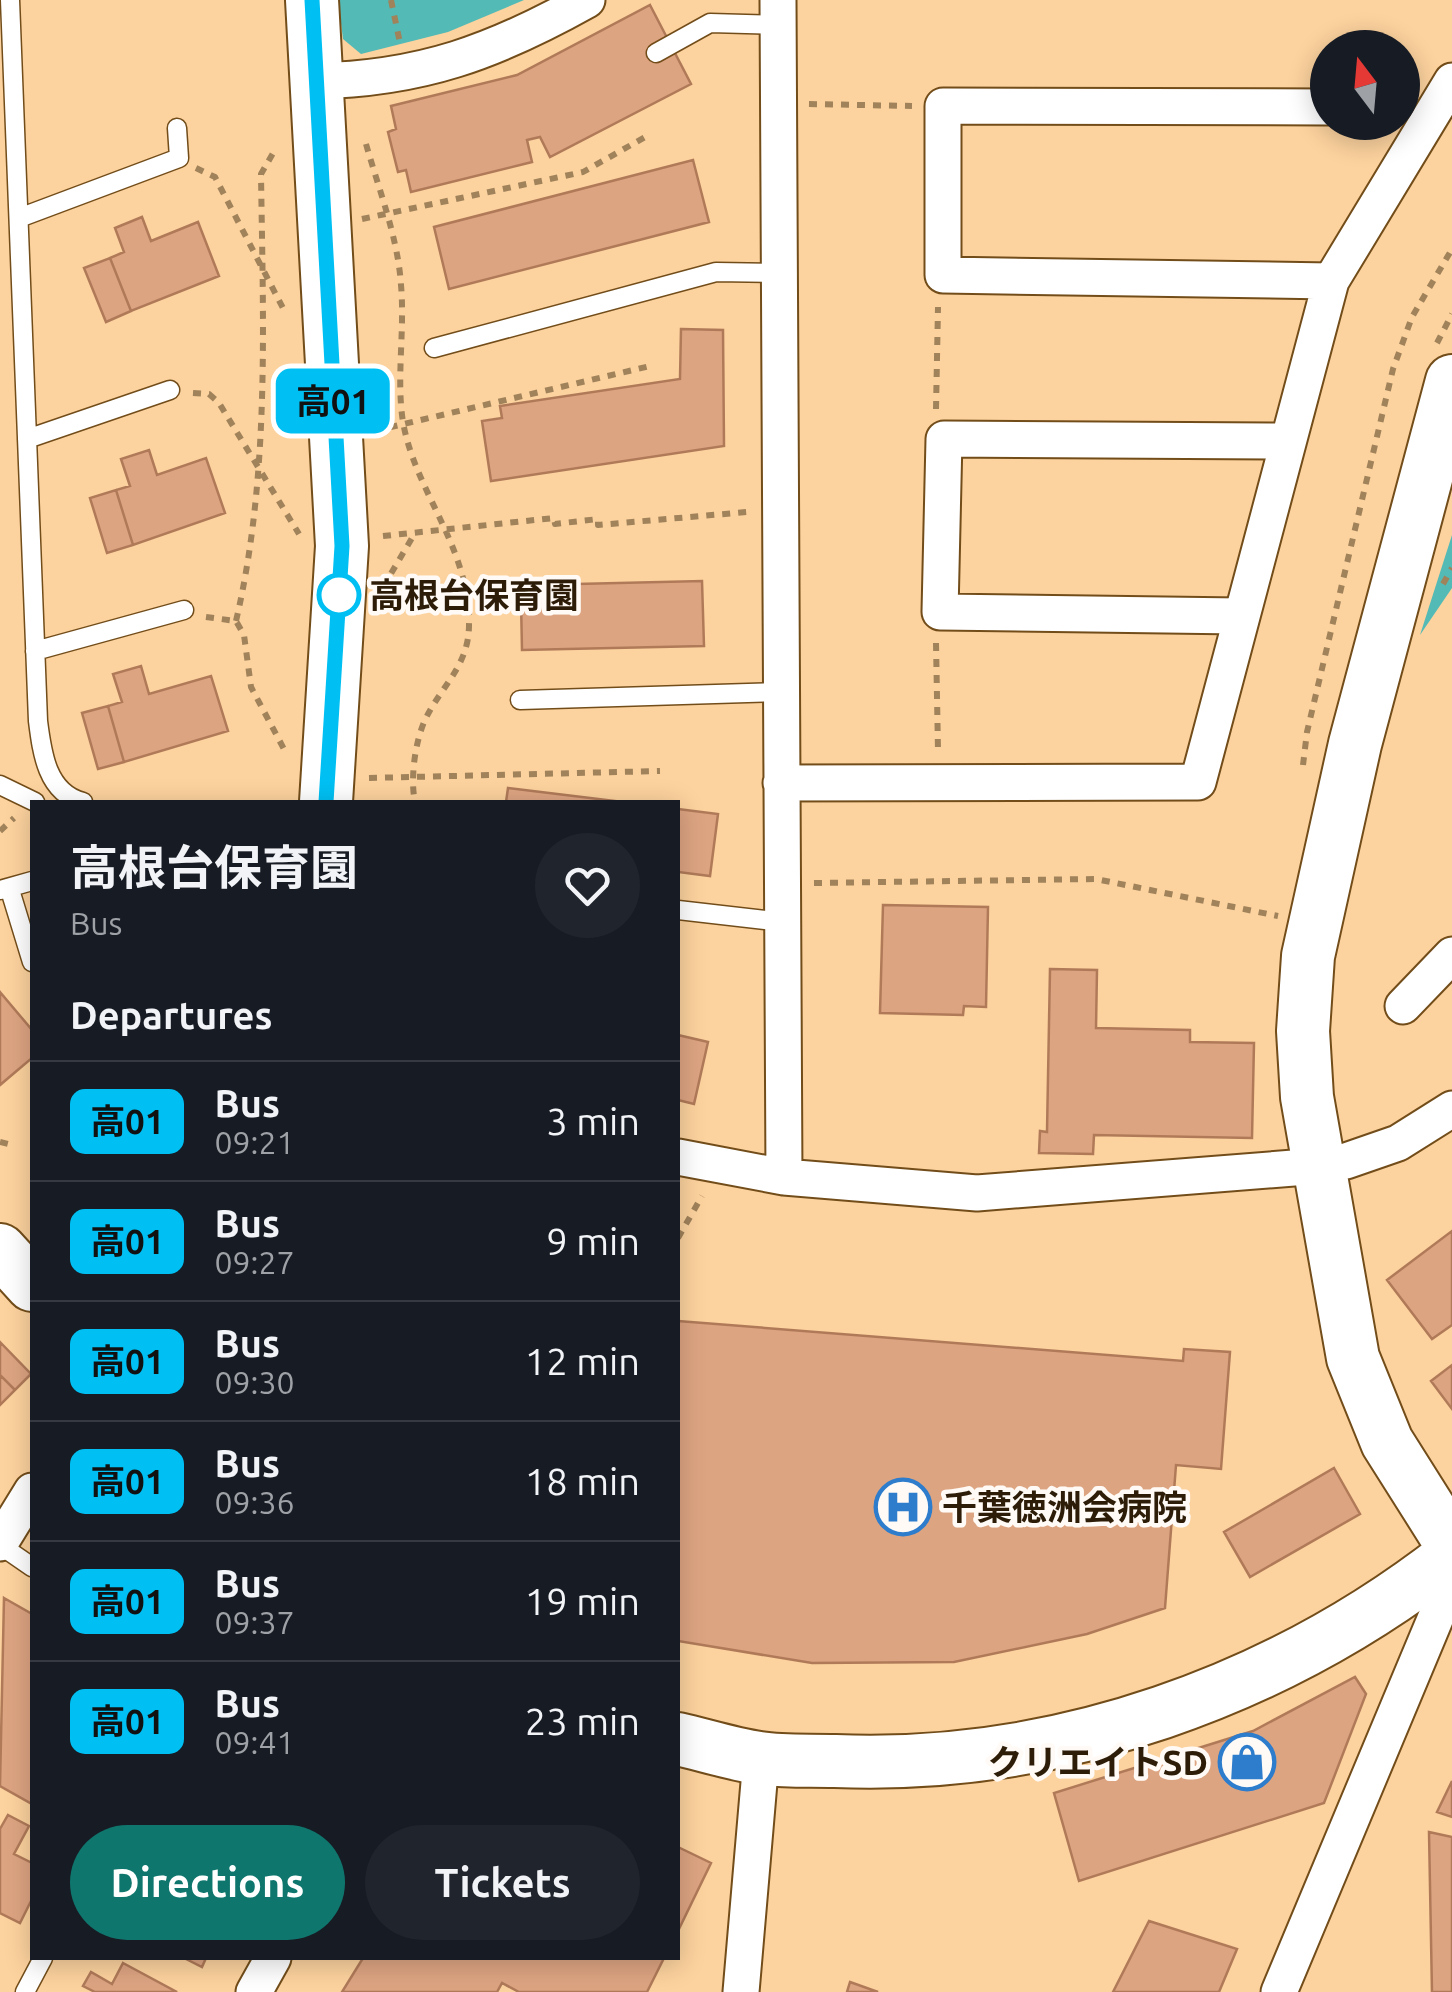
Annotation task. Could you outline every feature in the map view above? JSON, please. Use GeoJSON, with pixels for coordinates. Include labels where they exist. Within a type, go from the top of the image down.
{"type":"FeatureCollection","features":[{"type":"Feature","properties":{"kind":"street"},"geometry":{"type":"LineString","coordinates":[[312,0],[342,546],[342,790]]}},
{"type":"Feature","properties":{"kind":"street"},"geometry":{"type":"LineString","coordinates":[[314,81],[376,80],[462,60],[494,49],[586,0]]}},
{"type":"Feature","properties":{"kind":"street"},"geometry":{"type":"LineString","coordinates":[[778,12],[784,1177]]}},
{"type":"Feature","properties":{"kind":"street"},"geometry":{"type":"LineString","coordinates":[[1420,114],[1452,81]]}},
{"type":"Feature","properties":{"kind":"street"},"geometry":{"type":"LineString","coordinates":[[1310,108],[943,106],[943,275],[1331,281]]}},
{"type":"Feature","properties":{"kind":"street"},"geometry":{"type":"LineString","coordinates":[[781,782],[1198,782],[1331,281],[1403,140]]}},
{"type":"Feature","properties":{"kind":"street"},"geometry":{"type":"LineString","coordinates":[[1452,381],[1355,744],[1308,956],[1304,1064],[1332,1164],[1346,1326],[1369,1404],[1387,1442],[1452,1545]]}},
{"type":"Feature","properties":{"kind":"street"},"geometry":{"type":"LineString","coordinates":[[1240,616],[940,612],[944,439],[1287,441]]}},
{"type":"Feature","properties":{"kind":"street"},"geometry":{"type":"LineString","coordinates":[[1402,1006],[1448,968]]}},
{"type":"Feature","properties":{"kind":"street"},"geometry":{"type":"LineString","coordinates":[[680,1157],[784,1177],[977,1193],[1332,1164],[1398,1143],[1452,1109]]}},
{"type":"Feature","properties":{"kind":"street"},"geometry":{"type":"LineString","coordinates":[[0,1250],[30,1283]]}},
{"type":"Feature","properties":{"kind":"street"},"geometry":{"type":"LineString","coordinates":[[0,1544],[30,1493]]}},
{"type":"Feature","properties":{"kind":"street"},"geometry":{"type":"LineString","coordinates":[[680,1738],[761,1758],[904,1763],[1024,1747],[1100,1731],[1211,1696],[1274,1668],[1400,1595],[1452,1555]]}},
{"type":"Feature","properties":{"kind":"street"},"geometry":{"type":"LineString","coordinates":[[1279,1992],[1436,1617],[1452,1564]]}},
{"type":"Feature","properties":{"kind":"street"},"geometry":{"type":"LineString","coordinates":[[741,1992],[761,1758]]}},
{"type":"Feature","properties":{"kind":"street"},"geometry":{"type":"LineString","coordinates":[[254,1992],[271,1960]]}},
{"type":"Feature","properties":{"kind":"lane"},"geometry":{"type":"LineString","coordinates":[[10,0],[35,652],[42,748],[61,795]]}},
{"type":"Feature","properties":{"kind":"lane"},"geometry":{"type":"LineString","coordinates":[[656,53],[710,23],[778,12]]}},
{"type":"Feature","properties":{"kind":"lane"},"geometry":{"type":"LineString","coordinates":[[19,218],[179,158],[177,128]]}},
{"type":"Feature","properties":{"kind":"lane"},"geometry":{"type":"LineString","coordinates":[[434,348],[716,272],[778,273]]}},
{"type":"Feature","properties":{"kind":"lane"},"geometry":{"type":"LineString","coordinates":[[27,439],[178,392]]}},
{"type":"Feature","properties":{"kind":"lane"},"geometry":{"type":"LineString","coordinates":[[35,652],[191,614]]}},
{"type":"Feature","properties":{"kind":"lane"},"geometry":{"type":"LineString","coordinates":[[520,700],[780,692]]}},
{"type":"Feature","properties":{"kind":"lane"},"geometry":{"type":"LineString","coordinates":[[0,785],[31,800]]}},
{"type":"Feature","properties":{"kind":"lane"},"geometry":{"type":"LineString","coordinates":[[30,882],[5,890],[30,957]]}},
{"type":"Feature","properties":{"kind":"lane"},"geometry":{"type":"LineString","coordinates":[[680,910],[784,922]]}},
{"type":"Feature","properties":{"kind":"lane"},"geometry":{"type":"LineString","coordinates":[[0,1544],[30,1566]]}},
{"type":"Feature","properties":{"kind":"lane"},"geometry":{"type":"LineString","coordinates":[[24,1992],[42,1960]]}},
{"type":"Feature","properties":{"kind":"path"},"geometry":{"type":"LineString","coordinates":[[392,0],[402,52]]}},
{"type":"Feature","properties":{"kind":"path"},"geometry":{"type":"LineString","coordinates":[[776,103],[943,106]]}},
{"type":"Feature","properties":{"kind":"path"},"geometry":{"type":"LineString","coordinates":[[285,133],[261,174],[258,468],[250,562],[236,621],[244,634],[250,687],[288,756],[298,760]]}},
{"type":"Feature","properties":{"kind":"path"},"geometry":{"type":"LineString","coordinates":[[346,222],[583,172],[646,136]]}},
{"type":"Feature","properties":{"kind":"path"},"geometry":{"type":"LineString","coordinates":[[364,139],[402,282],[403,424],[464,578],[469,641],[455,677],[425,720],[414,777],[414,800]]}},
{"type":"Feature","properties":{"kind":"path"},"geometry":{"type":"LineString","coordinates":[[183,164],[214,177],[289,318]]}},
{"type":"Feature","properties":{"kind":"path"},"geometry":{"type":"LineString","coordinates":[[1303,768],[1306,732],[1393,368],[1412,317],[1452,249]]}},
{"type":"Feature","properties":{"kind":"path"},"geometry":{"type":"LineString","coordinates":[[943,275],[938,300],[936,418],[944,439]]}},
{"type":"Feature","properties":{"kind":"path"},"geometry":{"type":"LineString","coordinates":[[359,434],[650,366]]}},
{"type":"Feature","properties":{"kind":"path"},"geometry":{"type":"LineString","coordinates":[[178,392],[200,392],[219,403],[308,548]]}},
{"type":"Feature","properties":{"kind":"path"},"geometry":{"type":"LineString","coordinates":[[380,536],[554,518],[555,524],[641,522],[748,512]]}},
{"type":"Feature","properties":{"kind":"path"},"geometry":{"type":"LineString","coordinates":[[384,587],[416,532]]}},
{"type":"Feature","properties":{"kind":"path"},"geometry":{"type":"LineString","coordinates":[[938,782],[940,612]]}},
{"type":"Feature","properties":{"kind":"path"},"geometry":{"type":"LineString","coordinates":[[191,614],[236,621]]}},
{"type":"Feature","properties":{"kind":"path"},"geometry":{"type":"LineString","coordinates":[[342,790],[414,777],[660,772]]}},
{"type":"Feature","properties":{"kind":"path"},"geometry":{"type":"LineString","coordinates":[[783,883],[1096,879],[1286,918]]}},
{"type":"Feature","properties":{"kind":"path"},"geometry":{"type":"LineString","coordinates":[[0,1142],[12,1145]]}},
{"type":"Feature","properties":{"kind":"path"},"geometry":{"type":"LineString","coordinates":[[680,1234],[704,1192]]}},
{"type":"Feature","properties":{"kind":"water"},"geometry":{"type":"Polygon","coordinates":[[[338,0],[524,0],[448,32],[361,54],[343,39],[338,0]]]}},
{"type":"Feature","properties":{"kind":"water"},"geometry":{"type":"Polygon","coordinates":[[[1452,535],[1452,588],[1420,635],[1452,535]]]}},
{"type":"Feature","properties":{"kind":"building"},"geometry":{"type":"Polygon","coordinates":[[[650,5],[691,84],[550,157],[540,137],[527,140],[532,162],[411,192],[406,170],[398,172],[388,132],[396,129],[391,106],[517,75],[650,5]]]}},
{"type":"Feature","properties":{"kind":"building"},"geometry":{"type":"Polygon","coordinates":[[[693,160],[709,222],[449,289],[434,227],[693,160]]]}},
{"type":"Feature","properties":{"kind":"building"},"geometry":{"type":"Polygon","coordinates":[[[142,217],[151,241],[198,222],[219,276],[131,311],[110,258],[124,252],[115,228],[142,217]]]}},
{"type":"Feature","properties":{"kind":"building"},"geometry":{"type":"Polygon","coordinates":[[[110,258],[131,311],[106,322],[84,268],[110,258]]]}},
{"type":"Feature","properties":{"kind":"building"},"geometry":{"type":"Polygon","coordinates":[[[681,329],[723,330],[724,446],[491,481],[482,421],[502,418],[500,406],[680,379],[681,329]]]}},
{"type":"Feature","properties":{"kind":"building"},"geometry":{"type":"Polygon","coordinates":[[[149,450],[157,475],[206,458],[225,513],[133,545],[116,490],[130,486],[121,459],[149,450]]]}},
{"type":"Feature","properties":{"kind":"building"},"geometry":{"type":"Polygon","coordinates":[[[116,490],[133,545],[107,553],[90,498],[116,490]]]}},
{"type":"Feature","properties":{"kind":"building"},"geometry":{"type":"Polygon","coordinates":[[[702,581],[704,646],[522,650],[521,601],[535,602],[535,585],[702,581]]]}},
{"type":"Feature","properties":{"kind":"building"},"geometry":{"type":"Polygon","coordinates":[[[141,666],[149,694],[211,676],[228,731],[124,762],[108,706],[122,702],[113,674],[141,666]]]}},
{"type":"Feature","properties":{"kind":"building"},"geometry":{"type":"Polygon","coordinates":[[[108,706],[124,762],[98,769],[82,713],[108,706]]]}},
{"type":"Feature","properties":{"kind":"building"},"geometry":{"type":"Polygon","coordinates":[[[508,788],[607,800],[506,800],[508,788]]]}},
{"type":"Feature","properties":{"kind":"building"},"geometry":{"type":"Polygon","coordinates":[[[680,809],[718,814],[710,876],[680,872],[680,809]]]}},
{"type":"Feature","properties":{"kind":"building"},"geometry":{"type":"Polygon","coordinates":[[[883,905],[988,907],[986,1007],[964,1006],[963,1015],[880,1013],[883,905]]]}},
{"type":"Feature","properties":{"kind":"building"},"geometry":{"type":"Polygon","coordinates":[[[1050,969],[1097,970],[1096,1028],[1190,1030],[1190,1042],[1254,1043],[1252,1138],[1094,1135],[1093,1154],[1039,1153],[1040,1131],[1047,1132],[1050,969]]]}},
{"type":"Feature","properties":{"kind":"building"},"geometry":{"type":"Polygon","coordinates":[[[0,992],[30,1028],[30,1060],[0,1085],[0,992]]]}},
{"type":"Feature","properties":{"kind":"building"},"geometry":{"type":"Polygon","coordinates":[[[680,1035],[708,1042],[694,1104],[680,1100],[680,1035]]]}},
{"type":"Feature","properties":{"kind":"building"},"geometry":{"type":"Polygon","coordinates":[[[1452,1231],[1452,1325],[1432,1339],[1387,1280],[1452,1231]]]}},
{"type":"Feature","properties":{"kind":"building"},"geometry":{"type":"Polygon","coordinates":[[[680,1321],[1183,1361],[1184,1349],[1230,1352],[1221,1469],[1176,1465],[1165,1608],[1087,1634],[954,1662],[812,1663],[680,1641],[680,1321]]]}},
{"type":"Feature","properties":{"kind":"building"},"geometry":{"type":"Polygon","coordinates":[[[0,1342],[30,1375],[15,1390],[0,1375],[0,1342]]]}},
{"type":"Feature","properties":{"kind":"building"},"geometry":{"type":"Polygon","coordinates":[[[1452,1365],[1452,1409],[1431,1381],[1452,1365]]]}},
{"type":"Feature","properties":{"kind":"building"},"geometry":{"type":"Polygon","coordinates":[[[0,1375],[15,1390],[0,1405],[0,1375]]]}},
{"type":"Feature","properties":{"kind":"building"},"geometry":{"type":"Polygon","coordinates":[[[1334,1468],[1360,1514],[1250,1577],[1224,1532],[1334,1468]]]}},
{"type":"Feature","properties":{"kind":"building"},"geometry":{"type":"Polygon","coordinates":[[[4,1598],[30,1613],[30,1803],[0,1786],[4,1598]]]}},
{"type":"Feature","properties":{"kind":"building","name":"クリエイトSD"},"geometry":{"type":"Polygon","coordinates":[[[1355,1677],[1366,1694],[1324,1803],[1079,1881],[1054,1793],[1253,1731],[1355,1677]]]}},
{"type":"Feature","properties":{"kind":"building"},"geometry":{"type":"Polygon","coordinates":[[[1452,1781],[1452,1817],[1437,1812],[1452,1781]]]}},
{"type":"Feature","properties":{"kind":"building"},"geometry":{"type":"Polygon","coordinates":[[[8,1815],[29,1826],[14,1854],[30,1862],[30,1903],[20,1923],[0,1913],[0,1829],[8,1815]]]}},
{"type":"Feature","properties":{"kind":"building"},"geometry":{"type":"Polygon","coordinates":[[[1429,1832],[1452,1837],[1452,1992],[1432,1992],[1429,1832]]]}},
{"type":"Feature","properties":{"kind":"building"},"geometry":{"type":"Polygon","coordinates":[[[680,1848],[711,1863],[680,1927],[680,1848]]]}},
{"type":"Feature","properties":{"kind":"building"},"geometry":{"type":"Polygon","coordinates":[[[1149,1921],[1237,1949],[1219,1992],[1113,1992],[1149,1921]]]}},
{"type":"Feature","properties":{"kind":"building"},"geometry":{"type":"Polygon","coordinates":[[[362,1960],[663,1960],[647,1992],[519,1992],[502,1983],[497,1992],[342,1992],[362,1960]]]}},
{"type":"Feature","properties":{"kind":"building"},"geometry":{"type":"Polygon","coordinates":[[[123,1963],[177,1992],[95,1992],[83,1986],[91,1972],[112,1984],[123,1963]]]}},
{"type":"Feature","properties":{"kind":"building"},"geometry":{"type":"Polygon","coordinates":[[[850,1982],[878,1992],[847,1992],[850,1982]]]}},
{"type":"Feature","properties":{"kind":"bus line","name":"高01"},"geometry":{"type":"LineString","coordinates":[[312,0],[342,546],[326,800]]}},
{"type":"Feature","properties":{"kind":"place","name":"高根台保育園"},"geometry":{"type":"Point","coordinates":[339,595]}},
{"type":"Feature","properties":{"kind":"place","name":"千葉徳洲会病院"},"geometry":{"type":"Point","coordinates":[903,1507]}},
{"type":"Feature","properties":{"kind":"place","name":"クリエイトSD"},"geometry":{"type":"Point","coordinates":[1247,1762]}}]}
